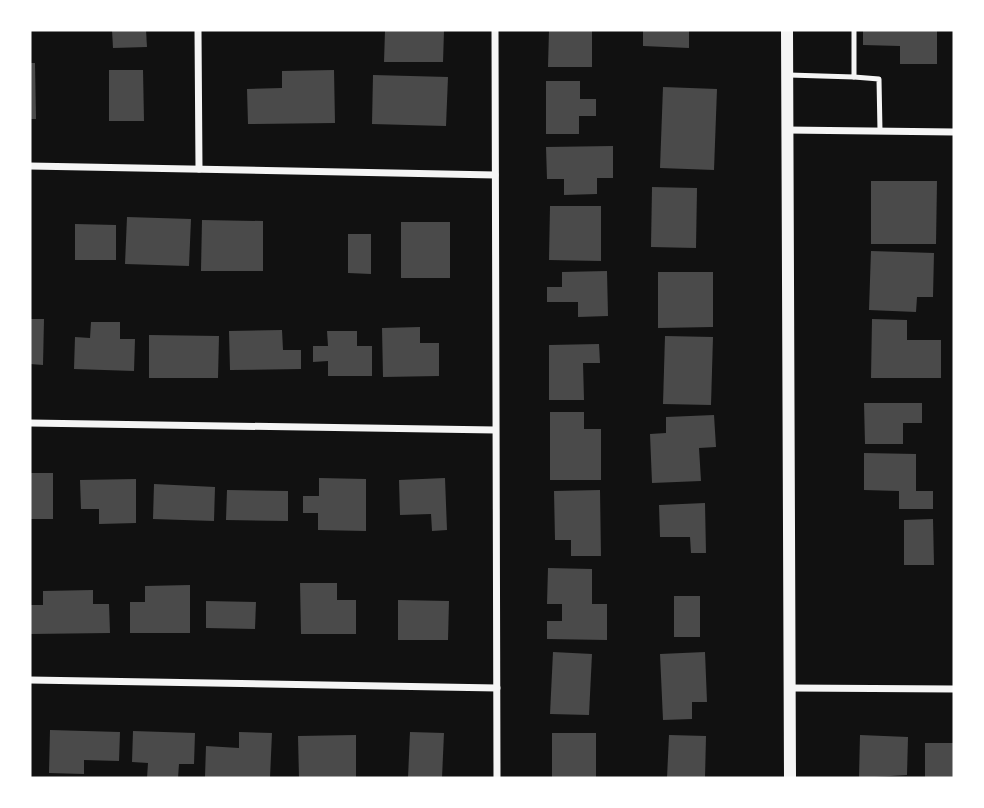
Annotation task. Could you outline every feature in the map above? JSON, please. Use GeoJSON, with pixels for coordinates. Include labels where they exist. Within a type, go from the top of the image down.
{"type":"FeatureCollection","features":[{"type":"Feature","properties":{"kind":"street"},"geometry":{"type":"LineString","coordinates":[[198,30],[199,169]]}},
{"type":"Feature","properties":{"kind":"street"},"geometry":{"type":"LineString","coordinates":[[495,30],[497,778]]}},
{"type":"Feature","properties":{"kind":"street"},"geometry":{"type":"LineString","coordinates":[[787,30],[790,778]]}},
{"type":"Feature","properties":{"kind":"street"},"geometry":{"type":"LineString","coordinates":[[786,130],[954,132]]}},
{"type":"Feature","properties":{"kind":"street"},"geometry":{"type":"LineString","coordinates":[[30,166],[495,175]]}},
{"type":"Feature","properties":{"kind":"street"},"geometry":{"type":"LineString","coordinates":[[30,423],[495,430]]}},
{"type":"Feature","properties":{"kind":"street"},"geometry":{"type":"LineString","coordinates":[[30,680],[497,688]]}},
{"type":"Feature","properties":{"kind":"street"},"geometry":{"type":"LineString","coordinates":[[790,688],[954,689]]}},
{"type":"Feature","properties":{"kind":"lane"},"geometry":{"type":"LineString","coordinates":[[854,30],[854,77]]}},
{"type":"Feature","properties":{"kind":"lane"},"geometry":{"type":"LineString","coordinates":[[787,75],[879,79],[880,131]]}},
{"type":"Feature","properties":{"kind":"building"},"geometry":{"type":"Polygon","coordinates":[[[112,30],[146,30],[147,47],[113,48],[112,30]]]}},
{"type":"Feature","properties":{"kind":"building"},"geometry":{"type":"Polygon","coordinates":[[[385,30],[444,30],[443,62],[384,62],[385,30]]]}},
{"type":"Feature","properties":{"kind":"building"},"geometry":{"type":"Polygon","coordinates":[[[549,30],[592,30],[592,67],[548,67],[549,30]]]}},
{"type":"Feature","properties":{"kind":"building"},"geometry":{"type":"Polygon","coordinates":[[[643,30],[689,30],[689,48],[643,46],[643,30]]]}},
{"type":"Feature","properties":{"kind":"building"},"geometry":{"type":"Polygon","coordinates":[[[863,30],[937,30],[937,64],[900,64],[900,46],[863,45],[863,30]]]}},
{"type":"Feature","properties":{"kind":"building"},"geometry":{"type":"Polygon","coordinates":[[[30,63],[35,63],[36,119],[30,119],[30,63]]]}},
{"type":"Feature","properties":{"kind":"building"},"geometry":{"type":"Polygon","coordinates":[[[109,70],[143,70],[144,121],[109,121],[109,70]]]}},
{"type":"Feature","properties":{"kind":"building"},"geometry":{"type":"Polygon","coordinates":[[[334,70],[335,123],[248,124],[247,89],[282,88],[282,71],[334,70]]]}},
{"type":"Feature","properties":{"kind":"building"},"geometry":{"type":"Polygon","coordinates":[[[373,75],[448,77],[446,126],[372,124],[373,75]]]}},
{"type":"Feature","properties":{"kind":"building"},"geometry":{"type":"Polygon","coordinates":[[[546,81],[580,81],[580,99],[596,99],[596,116],[579,116],[579,134],[546,134],[546,81]]]}},
{"type":"Feature","properties":{"kind":"building"},"geometry":{"type":"Polygon","coordinates":[[[663,87],[717,89],[714,170],[660,168],[663,87]]]}},
{"type":"Feature","properties":{"kind":"building"},"geometry":{"type":"Polygon","coordinates":[[[613,146],[613,178],[597,178],[597,194],[564,195],[564,179],[547,179],[546,147],[613,146]]]}},
{"type":"Feature","properties":{"kind":"building"},"geometry":{"type":"Polygon","coordinates":[[[871,181],[937,181],[936,244],[871,244],[871,181]]]}},
{"type":"Feature","properties":{"kind":"building"},"geometry":{"type":"Polygon","coordinates":[[[652,187],[697,188],[696,248],[651,247],[652,187]]]}},
{"type":"Feature","properties":{"kind":"building"},"geometry":{"type":"Polygon","coordinates":[[[550,206],[601,206],[601,261],[549,260],[550,206]]]}},
{"type":"Feature","properties":{"kind":"building"},"geometry":{"type":"Polygon","coordinates":[[[127,217],[191,219],[189,266],[125,264],[127,217]]]}},
{"type":"Feature","properties":{"kind":"building"},"geometry":{"type":"Polygon","coordinates":[[[202,220],[263,221],[263,271],[201,271],[202,220]]]}},
{"type":"Feature","properties":{"kind":"building"},"geometry":{"type":"Polygon","coordinates":[[[401,222],[450,222],[450,278],[401,278],[401,222]]]}},
{"type":"Feature","properties":{"kind":"building"},"geometry":{"type":"Polygon","coordinates":[[[75,224],[116,225],[116,260],[75,260],[75,224]]]}},
{"type":"Feature","properties":{"kind":"building"},"geometry":{"type":"Polygon","coordinates":[[[348,234],[371,234],[371,274],[348,273],[348,234]]]}},
{"type":"Feature","properties":{"kind":"building"},"geometry":{"type":"Polygon","coordinates":[[[871,251],[934,253],[933,297],[917,297],[916,312],[869,310],[871,251]]]}},
{"type":"Feature","properties":{"kind":"building"},"geometry":{"type":"Polygon","coordinates":[[[607,271],[608,316],[578,317],[578,302],[547,302],[547,287],[562,287],[562,272],[607,271]]]}},
{"type":"Feature","properties":{"kind":"building"},"geometry":{"type":"Polygon","coordinates":[[[658,272],[713,272],[713,327],[658,328],[658,272]]]}},
{"type":"Feature","properties":{"kind":"building"},"geometry":{"type":"Polygon","coordinates":[[[30,319],[44,319],[43,365],[30,364],[30,319]]]}},
{"type":"Feature","properties":{"kind":"building"},"geometry":{"type":"Polygon","coordinates":[[[872,319],[907,320],[907,340],[941,340],[941,378],[871,378],[872,319]]]}},
{"type":"Feature","properties":{"kind":"building"},"geometry":{"type":"Polygon","coordinates":[[[91,322],[120,322],[120,339],[135,339],[134,371],[74,369],[75,337],[90,338],[91,322]]]}},
{"type":"Feature","properties":{"kind":"building"},"geometry":{"type":"Polygon","coordinates":[[[420,327],[420,343],[439,343],[439,376],[383,377],[382,328],[420,327]]]}},
{"type":"Feature","properties":{"kind":"building"},"geometry":{"type":"Polygon","coordinates":[[[282,330],[283,350],[301,350],[301,369],[230,370],[229,331],[282,330]]]}},
{"type":"Feature","properties":{"kind":"building"},"geometry":{"type":"Polygon","coordinates":[[[327,331],[357,331],[357,346],[372,346],[372,376],[328,376],[328,361],[313,362],[313,346],[328,346],[327,331]]]}},
{"type":"Feature","properties":{"kind":"building"},"geometry":{"type":"Polygon","coordinates":[[[149,335],[219,336],[218,378],[149,378],[149,335]]]}},
{"type":"Feature","properties":{"kind":"building"},"geometry":{"type":"Polygon","coordinates":[[[665,336],[713,337],[711,405],[663,404],[665,336]]]}},
{"type":"Feature","properties":{"kind":"building"},"geometry":{"type":"Polygon","coordinates":[[[599,344],[600,363],[583,363],[584,400],[549,400],[549,345],[599,344]]]}},
{"type":"Feature","properties":{"kind":"building"},"geometry":{"type":"Polygon","coordinates":[[[864,403],[922,403],[922,423],[903,423],[903,444],[865,444],[864,403]]]}},
{"type":"Feature","properties":{"kind":"building"},"geometry":{"type":"Polygon","coordinates":[[[550,412],[584,412],[584,429],[601,429],[601,480],[550,480],[550,412]]]}},
{"type":"Feature","properties":{"kind":"building"},"geometry":{"type":"Polygon","coordinates":[[[714,415],[716,447],[699,448],[701,481],[652,483],[650,434],[666,433],[666,417],[714,415]]]}},
{"type":"Feature","properties":{"kind":"building"},"geometry":{"type":"Polygon","coordinates":[[[864,453],[916,454],[916,491],[933,491],[933,509],[899,509],[899,491],[864,490],[864,453]]]}},
{"type":"Feature","properties":{"kind":"building"},"geometry":{"type":"Polygon","coordinates":[[[30,473],[53,473],[53,519],[30,519],[30,473]]]}},
{"type":"Feature","properties":{"kind":"building"},"geometry":{"type":"Polygon","coordinates":[[[319,478],[366,479],[366,531],[318,530],[318,513],[303,513],[303,496],[319,496],[319,478]]]}},
{"type":"Feature","properties":{"kind":"building"},"geometry":{"type":"Polygon","coordinates":[[[445,478],[447,530],[432,531],[431,514],[400,515],[399,480],[445,478]]]}},
{"type":"Feature","properties":{"kind":"building"},"geometry":{"type":"Polygon","coordinates":[[[136,479],[136,523],[99,524],[99,509],[81,509],[80,480],[136,479]]]}},
{"type":"Feature","properties":{"kind":"building"},"geometry":{"type":"Polygon","coordinates":[[[154,484],[215,487],[214,521],[153,519],[154,484]]]}},
{"type":"Feature","properties":{"kind":"building"},"geometry":{"type":"Polygon","coordinates":[[[227,490],[288,491],[288,521],[226,520],[227,490]]]}},
{"type":"Feature","properties":{"kind":"building"},"geometry":{"type":"Polygon","coordinates":[[[600,490],[601,556],[571,556],[571,540],[555,540],[554,491],[600,490]]]}},
{"type":"Feature","properties":{"kind":"building"},"geometry":{"type":"Polygon","coordinates":[[[705,503],[706,553],[691,553],[690,537],[660,537],[659,505],[705,503]]]}},
{"type":"Feature","properties":{"kind":"building"},"geometry":{"type":"Polygon","coordinates":[[[933,519],[934,565],[904,565],[904,520],[933,519]]]}},
{"type":"Feature","properties":{"kind":"building"},"geometry":{"type":"Polygon","coordinates":[[[548,568],[592,569],[592,604],[607,604],[607,640],[547,639],[547,621],[562,621],[562,604],[547,604],[548,568]]]}},
{"type":"Feature","properties":{"kind":"building"},"geometry":{"type":"Polygon","coordinates":[[[300,583],[337,583],[337,600],[356,600],[356,634],[301,634],[300,583]]]}},
{"type":"Feature","properties":{"kind":"building"},"geometry":{"type":"Polygon","coordinates":[[[190,585],[190,633],[130,633],[130,602],[145,602],[145,586],[190,585]]]}},
{"type":"Feature","properties":{"kind":"building"},"geometry":{"type":"Polygon","coordinates":[[[93,590],[93,604],[109,604],[110,633],[30,634],[30,605],[43,605],[43,591],[93,590]]]}},
{"type":"Feature","properties":{"kind":"building"},"geometry":{"type":"Polygon","coordinates":[[[674,596],[700,596],[700,637],[674,637],[674,596]]]}},
{"type":"Feature","properties":{"kind":"building"},"geometry":{"type":"Polygon","coordinates":[[[398,600],[449,601],[448,640],[398,640],[398,600]]]}},
{"type":"Feature","properties":{"kind":"building"},"geometry":{"type":"Polygon","coordinates":[[[206,601],[256,602],[255,629],[206,628],[206,601]]]}},
{"type":"Feature","properties":{"kind":"building"},"geometry":{"type":"Polygon","coordinates":[[[553,652],[592,654],[589,715],[550,714],[553,652]]]}},
{"type":"Feature","properties":{"kind":"building"},"geometry":{"type":"Polygon","coordinates":[[[705,652],[707,702],[692,702],[692,719],[663,720],[660,654],[705,652]]]}},
{"type":"Feature","properties":{"kind":"building"},"geometry":{"type":"Polygon","coordinates":[[[50,730],[120,732],[119,761],[84,760],[84,774],[49,773],[50,730]]]}},
{"type":"Feature","properties":{"kind":"building"},"geometry":{"type":"Polygon","coordinates":[[[133,731],[195,733],[194,764],[179,764],[178,778],[147,778],[148,763],[132,762],[133,731]]]}},
{"type":"Feature","properties":{"kind":"building"},"geometry":{"type":"Polygon","coordinates":[[[239,732],[272,733],[270,778],[205,777],[206,746],[239,748],[239,732]]]}},
{"type":"Feature","properties":{"kind":"building"},"geometry":{"type":"Polygon","coordinates":[[[410,732],[444,733],[442,778],[408,778],[410,732]]]}},
{"type":"Feature","properties":{"kind":"building"},"geometry":{"type":"Polygon","coordinates":[[[552,733],[596,733],[596,778],[552,778],[552,733]]]}},
{"type":"Feature","properties":{"kind":"building"},"geometry":{"type":"Polygon","coordinates":[[[356,735],[356,778],[299,778],[298,736],[356,735]]]}},
{"type":"Feature","properties":{"kind":"building"},"geometry":{"type":"Polygon","coordinates":[[[669,735],[706,736],[705,778],[667,778],[669,735]]]}},
{"type":"Feature","properties":{"kind":"building"},"geometry":{"type":"Polygon","coordinates":[[[860,735],[908,737],[907,775],[859,778],[860,735]]]}},
{"type":"Feature","properties":{"kind":"building"},"geometry":{"type":"Polygon","coordinates":[[[925,743],[954,743],[954,778],[925,778],[925,743]]]}}]}
